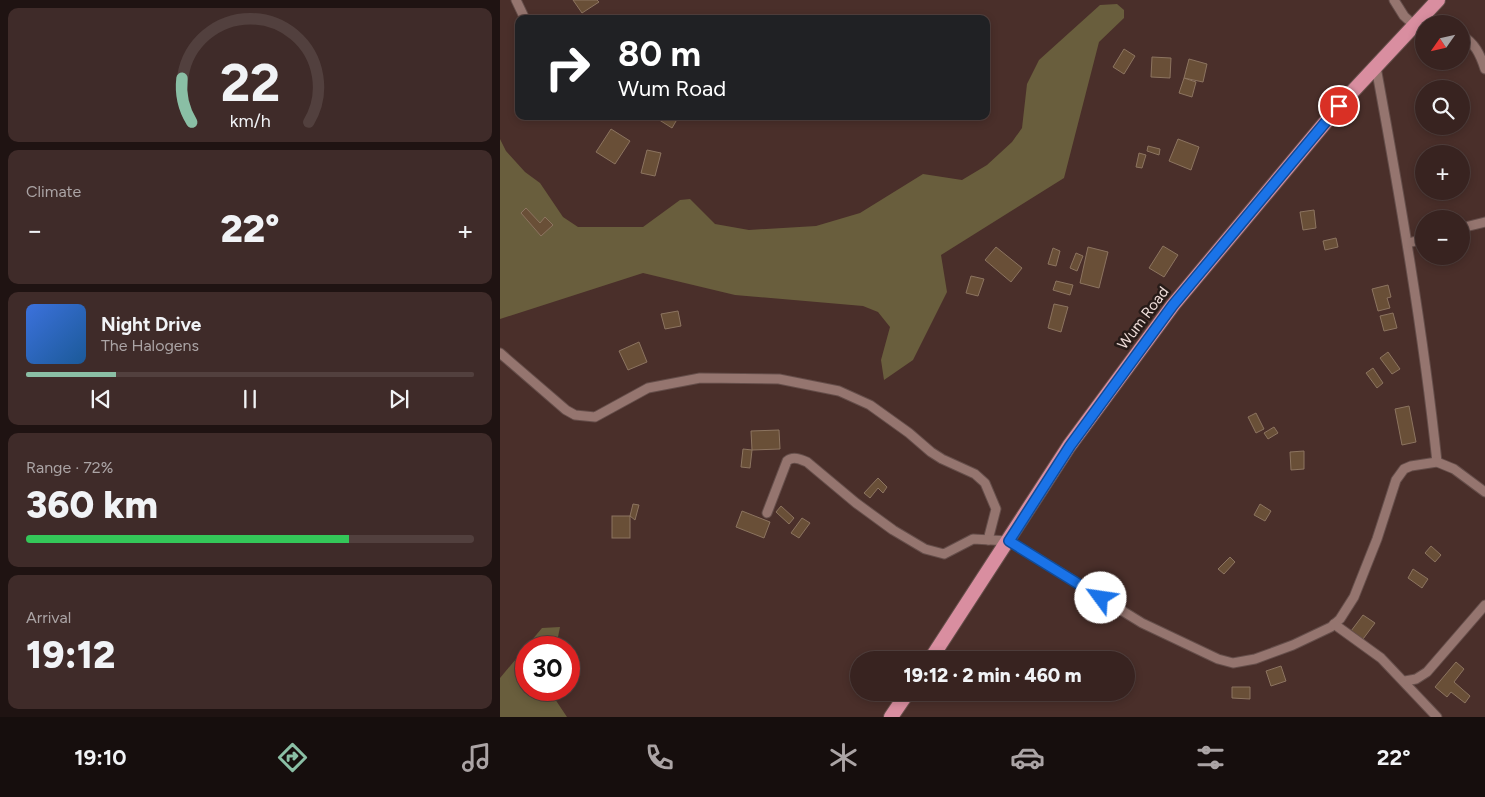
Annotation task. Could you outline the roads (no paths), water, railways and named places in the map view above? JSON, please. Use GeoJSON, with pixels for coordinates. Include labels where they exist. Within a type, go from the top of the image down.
{"type":"FeatureCollection","features":[{"type":"Feature","properties":{"kind":"highway","name":"Wum Road"},"geometry":{"type":"LineString","coordinates":[[1425,15],[1438,0]]}},
{"type":"Feature","properties":{"kind":"highway","name":"Wum Road"},"geometry":{"type":"LineString","coordinates":[[936,651],[1070,446],[1173,305],[1339,106],[1415,26]]}},
{"type":"Feature","properties":{"kind":"highway"},"geometry":{"type":"LineString","coordinates":[[891,717],[902,701]]}},
{"type":"Feature","properties":{"kind":"street"},"geometry":{"type":"LineString","coordinates":[[516,0],[523,15]]}},
{"type":"Feature","properties":{"kind":"street"},"geometry":{"type":"LineString","coordinates":[[1394,0],[1404,16],[1415,20]]}},
{"type":"Feature","properties":{"kind":"street"},"geometry":{"type":"LineString","coordinates":[[1470,41],[1474,44],[1481,56],[1485,69]]}},
{"type":"Feature","properties":{"kind":"street"},"geometry":{"type":"LineString","coordinates":[[1376,67],[1408,243],[1429,378],[1438,462]]}},
{"type":"Feature","properties":{"kind":"street"},"geometry":{"type":"LineString","coordinates":[[1470,226],[1485,222]]}},
{"type":"Feature","properties":{"kind":"street"},"geometry":{"type":"LineString","coordinates":[[1408,243],[1415,241]]}},
{"type":"Feature","properties":{"kind":"street"},"geometry":{"type":"LineString","coordinates":[[500,353],[566,410],[575,415],[585,417],[595,417],[607,412],[648,388],[700,378],[780,379],[847,394],[870,405],[942,459],[975,474],[985,483],[996,508],[988,540]]}},
{"type":"Feature","properties":{"kind":"street"},"geometry":{"type":"LineString","coordinates":[[767,513],[788,461],[798,459],[807,462],[873,517],[901,535],[937,554],[951,552],[973,538],[1009,541],[1142,623],[1218,659],[1233,663],[1255,659],[1293,645],[1334,624],[1347,611],[1377,539],[1399,475],[1404,469],[1411,466],[1438,462],[1454,469],[1485,492]]}},
{"type":"Feature","properties":{"kind":"street"},"geometry":{"type":"LineString","coordinates":[[1404,681],[1416,679],[1427,672],[1485,605]]}},
{"type":"Feature","properties":{"kind":"street"},"geometry":{"type":"LineString","coordinates":[[1334,624],[1381,658],[1437,717]]}}]}
